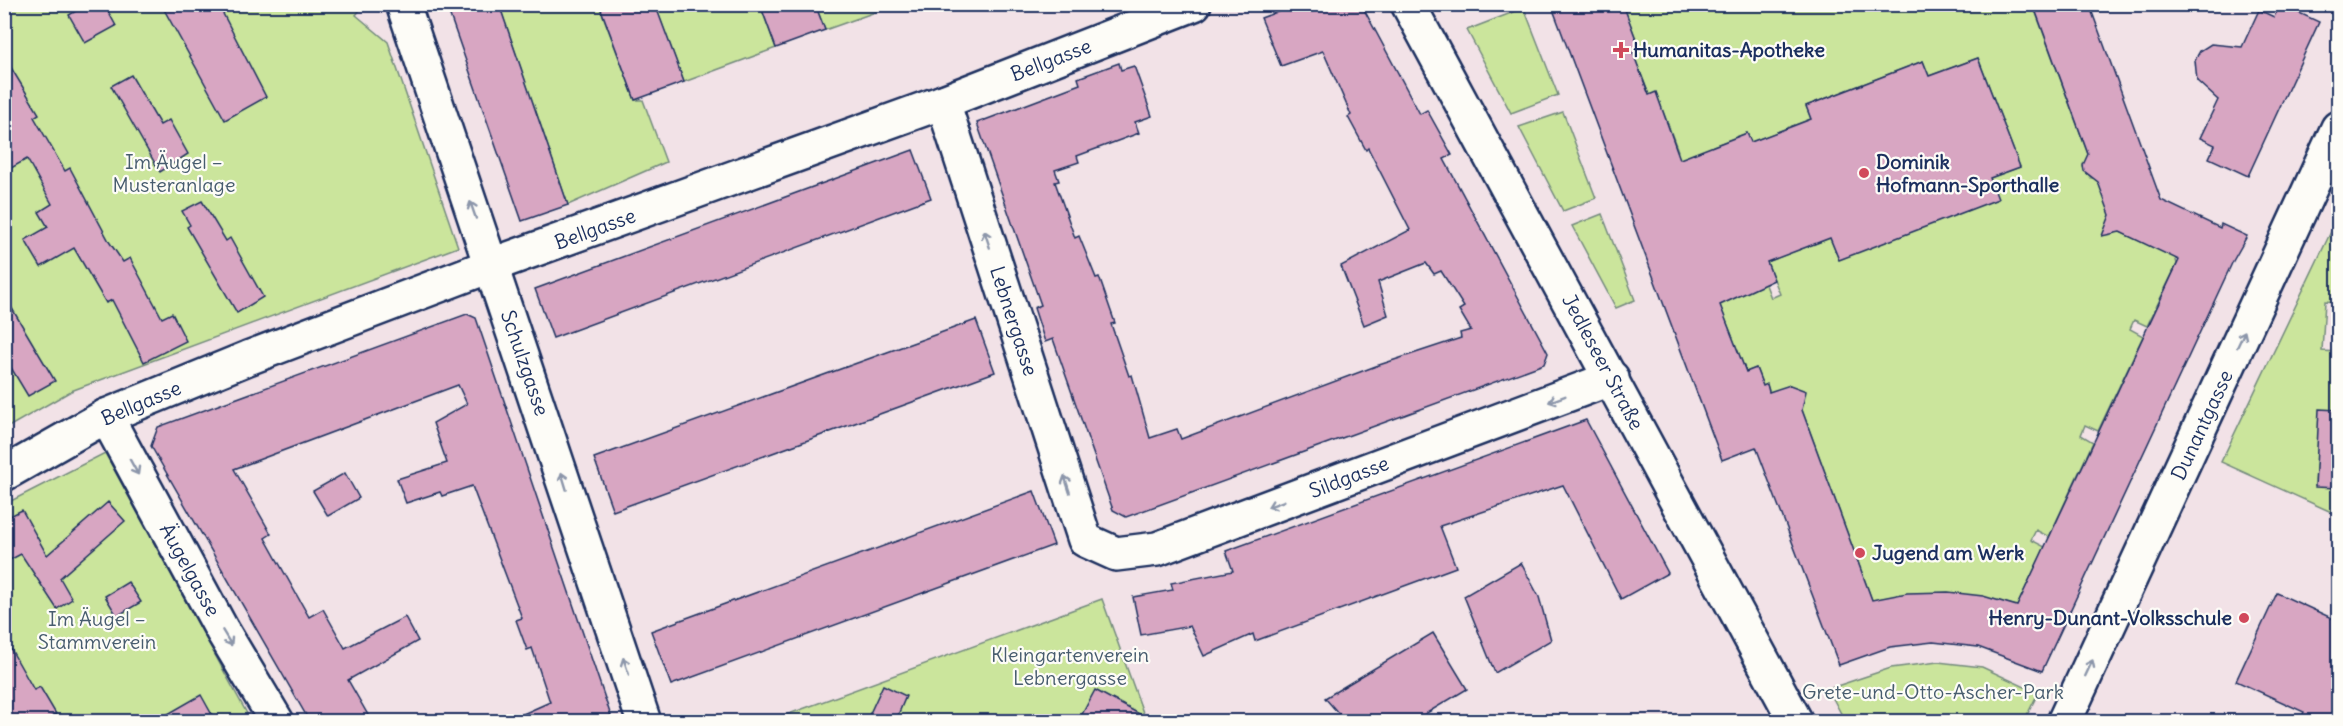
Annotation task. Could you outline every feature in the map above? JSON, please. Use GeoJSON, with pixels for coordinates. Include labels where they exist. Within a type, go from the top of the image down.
{"type":"FeatureCollection","features":[{"type":"Feature","properties":{"kind":"street","name":"Schulzgasse"},"geometry":{"type":"LineString","coordinates":[[403,4],[644,722]]}},
{"type":"Feature","properties":{"kind":"street","name":"Bellgasse"},"geometry":{"type":"LineString","coordinates":[[4,474],[106,416],[248,358],[492,266],[943,102],[1194,4]]}},
{"type":"Feature","properties":{"kind":"street","name":"Jedleseer Straße"},"geometry":{"type":"LineString","coordinates":[[1408,4],[1796,722]]}},
{"type":"Feature","properties":{"kind":"street","name":"Lebnergasse"},"geometry":{"type":"LineString","coordinates":[[943,102],[1085,540]]}},
{"type":"Feature","properties":{"kind":"street","name":"Dunantgasse"},"geometry":{"type":"LineString","coordinates":[[2064,722],[2338,128]]}},
{"type":"Feature","properties":{"kind":"street","name":"Sildgasse"},"geometry":{"type":"LineString","coordinates":[[1085,540],[1116,554],[1156,549],[1612,378]]}},
{"type":"Feature","properties":{"kind":"street","name":"Äugelgasse"},"geometry":{"type":"LineString","coordinates":[[106,416],[222,630],[277,722]]}},
{"type":"Feature","properties":{"kind":"green space"},"geometry":{"type":"Polygon","coordinates":[[[815,4],[895,5],[825,30],[815,4]]]}},
{"type":"Feature","properties":{"kind":"green space","name":"Im Äugel – Musteranlage"},"geometry":{"type":"Polygon","coordinates":[[[5,5],[364,5],[356,15],[388,42],[458,247],[71,391],[5,429],[5,5]]]}},
{"type":"Feature","properties":{"kind":"green space"},"geometry":{"type":"Polygon","coordinates":[[[499,5],[599,5],[635,100],[643,100],[666,162],[568,205],[499,5]]]}},
{"type":"Feature","properties":{"kind":"green space"},"geometry":{"type":"Polygon","coordinates":[[[655,5],[760,5],[776,48],[684,82],[655,5]]]}},
{"type":"Feature","properties":{"kind":"green space"},"geometry":{"type":"Polygon","coordinates":[[[1623,5],[2033,5],[2089,157],[2083,167],[2091,178],[2097,178],[2120,232],[2175,257],[2177,264],[2147,326],[2134,320],[2130,329],[2143,336],[2098,431],[2085,425],[2081,435],[2093,442],[2049,537],[2036,530],[2031,540],[2045,547],[2017,606],[1980,597],[1945,594],[1909,595],[1872,600],[1801,407],[1803,391],[1789,385],[1772,399],[1767,385],[1763,386],[1756,368],[1746,372],[1720,305],[1672,154],[1678,151],[1656,93],[1649,95],[1633,53],[1640,49],[1623,5]],[[1978,58],[1929,76],[1923,61],[1806,106],[1811,119],[1751,142],[1747,133],[1713,146],[1771,298],[1780,294],[1767,262],[1830,238],[1839,259],[1990,178],[2020,167],[1978,58]]]}},
{"type":"Feature","properties":{"kind":"green space"},"geometry":{"type":"Polygon","coordinates":[[[1524,8],[1558,95],[1511,113],[1467,30],[1524,8]]]}},
{"type":"Feature","properties":{"kind":"green space"},"geometry":{"type":"Polygon","coordinates":[[[1563,112],[1596,198],[1563,211],[1519,127],[1563,112]]]}},
{"type":"Feature","properties":{"kind":"green space"},"geometry":{"type":"Polygon","coordinates":[[[1602,214],[1635,300],[1616,308],[1572,226],[1602,214]]]}},
{"type":"Feature","properties":{"kind":"green space"},"geometry":{"type":"Polygon","coordinates":[[[2338,217],[2338,302],[2325,301],[2322,351],[2338,352],[2338,442],[2318,441],[2315,486],[2338,488],[2338,515],[2221,462],[2338,217]]]}},
{"type":"Feature","properties":{"kind":"green space","name":"Im Äugel – Stammverein"},"geometry":{"type":"Polygon","coordinates":[[[105,453],[251,721],[5,722],[5,504],[105,453]]]}},
{"type":"Feature","properties":{"kind":"green space","name":"Kleingartenverein Lebnergasse"},"geometry":{"type":"Polygon","coordinates":[[[1102,599],[1146,721],[767,722],[1102,599]]]}},
{"type":"Feature","properties":{"kind":"green space","name":"Grete-und-Otto-Ascher-Park"},"geometry":{"type":"Polygon","coordinates":[[[1938,662],[1982,667],[2038,693],[2024,721],[1845,721],[1828,689],[1891,668],[1938,662]]]}},
{"type":"Feature","properties":{"kind":"building"},"geometry":{"type":"Polygon","coordinates":[[[88,4],[104,4],[116,26],[85,43],[69,15],[88,4]]]}},
{"type":"Feature","properties":{"kind":"building"},"geometry":{"type":"Polygon","coordinates":[[[161,4],[218,4],[266,97],[225,120],[161,4]]]}},
{"type":"Feature","properties":{"kind":"building"},"geometry":{"type":"Polygon","coordinates":[[[446,4],[499,4],[568,205],[522,221],[446,4]]]}},
{"type":"Feature","properties":{"kind":"building"},"geometry":{"type":"Polygon","coordinates":[[[599,4],[655,4],[684,82],[635,100],[599,4]]]}},
{"type":"Feature","properties":{"kind":"building"},"geometry":{"type":"Polygon","coordinates":[[[760,4],[815,4],[825,30],[776,48],[760,4]]]}},
{"type":"Feature","properties":{"kind":"building"},"geometry":{"type":"Polygon","coordinates":[[[1299,4],[1361,4],[1420,114],[1427,110],[1452,155],[1444,159],[1548,353],[1544,364],[1126,517],[1113,510],[1053,339],[1045,342],[1034,308],[1041,305],[977,123],[1080,84],[1078,78],[1119,63],[1121,70],[1134,66],[1152,116],[1135,122],[1139,133],[1077,156],[1079,162],[1055,170],[1059,181],[1055,182],[1075,238],[1079,236],[1096,278],[1099,277],[1115,323],[1111,324],[1129,376],[1132,375],[1150,438],[1177,429],[1181,439],[1376,366],[1461,338],[1460,333],[1471,330],[1459,310],[1464,307],[1441,271],[1434,274],[1426,263],[1378,282],[1388,315],[1364,325],[1341,266],[1410,230],[1368,148],[1366,150],[1348,117],[1351,115],[1323,51],[1281,66],[1261,18],[1299,4]]]}},
{"type":"Feature","properties":{"kind":"building"},"geometry":{"type":"Polygon","coordinates":[[[1551,4],[1623,4],[1640,50],[1633,53],[1649,95],[1656,92],[1680,159],[1747,133],[1751,142],[1811,119],[1806,106],[1923,61],[1929,76],[1978,58],[2020,167],[1990,178],[1998,199],[1839,260],[1830,238],[1767,262],[1774,280],[1720,305],[1746,372],[1756,368],[1763,386],[1767,384],[1769,392],[1790,385],[1806,391],[1802,410],[1872,600],[1907,593],[1948,592],[1983,596],[2017,606],[2179,260],[2120,232],[2102,236],[2110,215],[2098,182],[2084,171],[2083,165],[2088,154],[2033,4],[2089,4],[2161,200],[2220,228],[2221,224],[2247,236],[2233,261],[2042,671],[1978,647],[1933,642],[1890,647],[1839,665],[1756,447],[1722,460],[1551,4]]]}},
{"type":"Feature","properties":{"kind":"building"},"geometry":{"type":"Polygon","coordinates":[[[2280,4],[2319,22],[2248,176],[2209,158],[2215,145],[2200,138],[2218,100],[2197,81],[2195,60],[2200,51],[2211,44],[2242,47],[2259,10],[2274,17],[2280,4]]]}},
{"type":"Feature","properties":{"kind":"building"},"geometry":{"type":"Polygon","coordinates":[[[4,56],[39,114],[34,117],[65,171],[70,168],[110,243],[123,262],[130,258],[162,318],[172,313],[186,341],[144,362],[112,300],[106,303],[74,248],[41,267],[25,240],[48,227],[39,212],[52,204],[27,159],[4,172],[4,56]]]}},
{"type":"Feature","properties":{"kind":"building"},"geometry":{"type":"Polygon","coordinates":[[[131,75],[160,125],[169,120],[188,154],[160,172],[111,86],[131,75]]]}},
{"type":"Feature","properties":{"kind":"building"},"geometry":{"type":"Polygon","coordinates":[[[913,150],[931,198],[553,338],[535,289],[913,150]]]}},
{"type":"Feature","properties":{"kind":"building"},"geometry":{"type":"Polygon","coordinates":[[[202,201],[226,241],[230,238],[263,297],[237,313],[187,227],[190,225],[182,211],[202,201]]]}},
{"type":"Feature","properties":{"kind":"building"},"geometry":{"type":"Polygon","coordinates":[[[4,295],[55,381],[28,396],[4,356],[4,295]]]}},
{"type":"Feature","properties":{"kind":"building"},"geometry":{"type":"Polygon","coordinates":[[[467,314],[476,318],[613,722],[505,722],[550,702],[532,648],[527,650],[516,620],[522,618],[472,486],[442,496],[440,492],[406,503],[397,479],[447,463],[433,423],[467,404],[458,385],[234,469],[271,534],[265,538],[309,617],[323,609],[345,648],[405,617],[418,641],[348,680],[372,722],[310,722],[151,446],[158,427],[467,314]]]}},
{"type":"Feature","properties":{"kind":"building"},"geometry":{"type":"Polygon","coordinates":[[[976,320],[995,372],[613,511],[594,458],[976,320]]]}},
{"type":"Feature","properties":{"kind":"building"},"geometry":{"type":"Polygon","coordinates":[[[2319,409],[2338,410],[2338,488],[2315,487],[2319,409]]]}},
{"type":"Feature","properties":{"kind":"building"},"geometry":{"type":"Polygon","coordinates":[[[1586,420],[1668,573],[1621,599],[1563,485],[1440,526],[1456,567],[1255,641],[1253,634],[1204,656],[1190,626],[1141,635],[1133,597],[1173,590],[1171,583],[1233,571],[1226,551],[1586,420]]]}},
{"type":"Feature","properties":{"kind":"building"},"geometry":{"type":"Polygon","coordinates":[[[345,473],[359,498],[328,516],[313,491],[345,473]]]}},
{"type":"Feature","properties":{"kind":"building"},"geometry":{"type":"Polygon","coordinates":[[[1034,491],[1054,545],[671,685],[651,631],[1034,491]]]}},
{"type":"Feature","properties":{"kind":"building"},"geometry":{"type":"Polygon","coordinates":[[[108,502],[125,521],[60,578],[72,599],[57,609],[21,554],[4,563],[4,519],[22,510],[47,555],[108,502]]]}},
{"type":"Feature","properties":{"kind":"building"},"geometry":{"type":"Polygon","coordinates":[[[1521,563],[1539,597],[1551,640],[1495,673],[1464,596],[1521,563]]]}},
{"type":"Feature","properties":{"kind":"building"},"geometry":{"type":"Polygon","coordinates":[[[128,582],[141,602],[117,616],[105,596],[128,582]]]}},
{"type":"Feature","properties":{"kind":"building"},"geometry":{"type":"Polygon","coordinates":[[[2277,593],[2338,621],[2338,722],[2299,722],[2304,712],[2236,681],[2277,593]]]}},
{"type":"Feature","properties":{"kind":"building"},"geometry":{"type":"Polygon","coordinates":[[[1433,633],[1467,689],[1412,722],[1346,722],[1325,698],[1433,633]]]}},
{"type":"Feature","properties":{"kind":"building"},"geometry":{"type":"Polygon","coordinates":[[[4,637],[34,690],[40,687],[56,714],[43,722],[4,722],[4,637]]]}},
{"type":"Feature","properties":{"kind":"building"},"geometry":{"type":"Polygon","coordinates":[[[883,685],[906,696],[895,722],[866,722],[883,685]]]}},
{"type":"Feature","properties":{"kind":"building"},"geometry":{"type":"Polygon","coordinates":[[[1095,690],[1154,722],[1078,722],[1095,690]]]}},
{"type":"Feature","properties":{"kind":"building"},"geometry":{"type":"Polygon","coordinates":[[[201,695],[216,722],[154,722],[201,695]]]}},
{"type":"Feature","properties":{"kind":"place","name":"Humanitas-Apotheke"},"geometry":{"type":"Point","coordinates":[1621,50]}},
{"type":"Feature","properties":{"kind":"place","name":"Dominik Hofmann-Sporthalle"},"geometry":{"type":"Point","coordinates":[1864,173]}},
{"type":"Feature","properties":{"kind":"place","name":"Jugend am Werk"},"geometry":{"type":"Point","coordinates":[1860,553]}},
{"type":"Feature","properties":{"kind":"place","name":"Henry-Dunant-Volksschule"},"geometry":{"type":"Point","coordinates":[2244,618]}}]}
